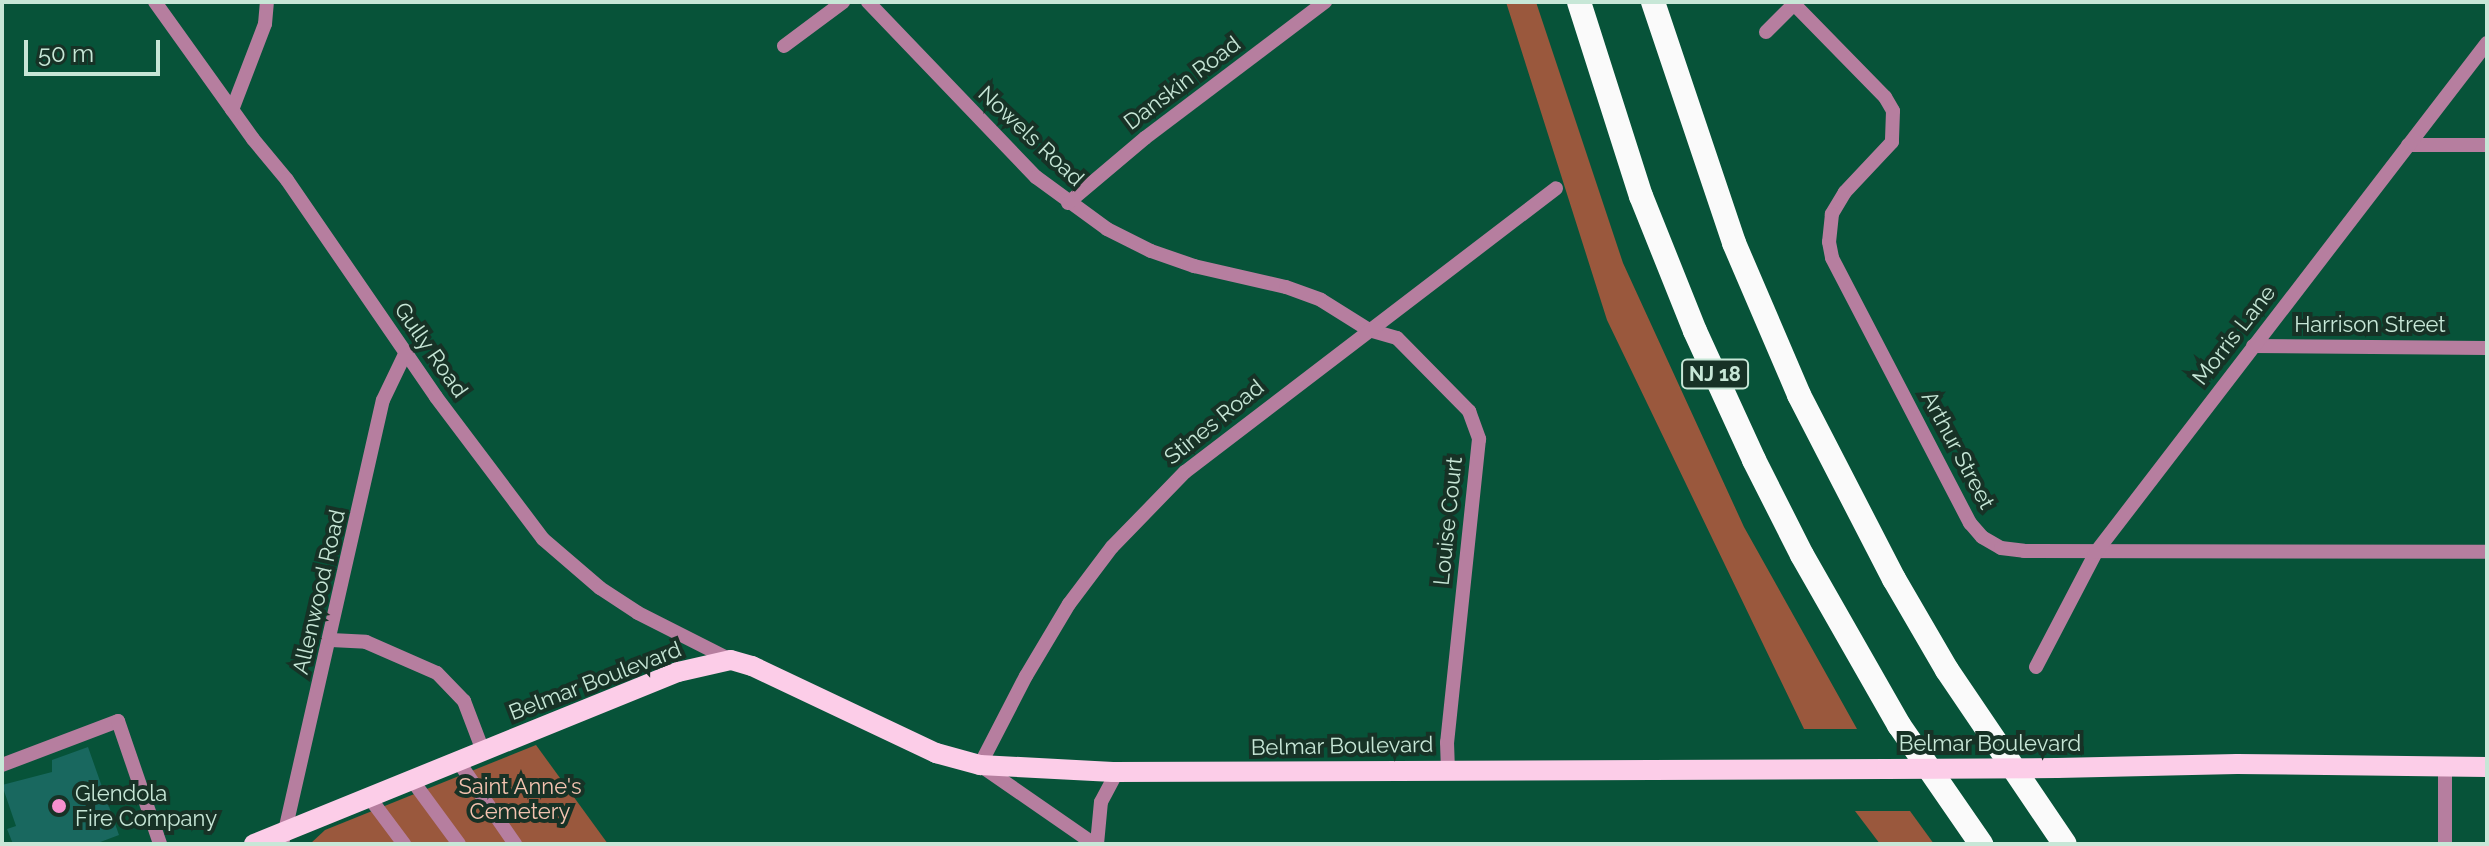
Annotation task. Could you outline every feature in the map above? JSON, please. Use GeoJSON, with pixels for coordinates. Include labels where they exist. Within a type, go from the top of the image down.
{"type":"FeatureCollection","features":[{"type":"Feature","properties":{"kind":"highway","name":"NJ 18"},"geometry":{"type":"LineString","coordinates":[[1579,2],[1641,196],[1695,331],[1754,460],[1802,555],[1899,725],[1981,844]]}},
{"type":"Feature","properties":{"kind":"highway","name":"NJ 18"},"geometry":{"type":"LineString","coordinates":[[1653,2],[1734,243],[1799,395],[1894,579],[1947,670],[2065,844]]}},
{"type":"Feature","properties":{"kind":"main road","name":"Belmar Boulevard"},"geometry":{"type":"LineString","coordinates":[[254,844],[283,838],[369,797],[678,672],[731,660],[752,666],[936,753],[980,765],[1117,772],[2057,768],[2237,764],[2487,767]]}},
{"type":"Feature","properties":{"kind":"street","name":"Gully Road"},"geometry":{"type":"LineString","coordinates":[[155,2],[232,110],[287,180],[526,520],[562,558],[638,613],[731,660]]}},
{"type":"Feature","properties":{"kind":"street"},"geometry":{"type":"LineString","coordinates":[[232,110],[265,24],[267,2]]}},
{"type":"Feature","properties":{"kind":"street"},"geometry":{"type":"LineString","coordinates":[[784,46],[843,2]]}},
{"type":"Feature","properties":{"kind":"street","name":"Nowels Road"},"geometry":{"type":"LineString","coordinates":[[868,2],[1026,166],[1068,203],[1107,229],[1151,251],[1307,294],[1369,330]]}},
{"type":"Feature","properties":{"kind":"street","name":"Danskin Road"},"geometry":{"type":"LineString","coordinates":[[1068,203],[1091,180],[1325,2]]}},
{"type":"Feature","properties":{"kind":"street"},"geometry":{"type":"LineString","coordinates":[[1766,32],[1793,3]]}},
{"type":"Feature","properties":{"kind":"street","name":"Arthur Street"},"geometry":{"type":"LineString","coordinates":[[1793,3],[1885,97],[1893,111],[1892,142],[1837,202],[1829,226],[1829,242],[1836,267],[1970,523],[1982,537],[2001,548],[2096,552],[2487,552]]}},
{"type":"Feature","properties":{"kind":"street","name":"Morris Lane"},"geometry":{"type":"LineString","coordinates":[[2036,667],[2096,552],[2487,43]]}},
{"type":"Feature","properties":{"kind":"street"},"geometry":{"type":"LineString","coordinates":[[2408,145],[2487,145]]}},
{"type":"Feature","properties":{"kind":"street","name":"Stines Road"},"geometry":{"type":"LineString","coordinates":[[980,765],[1026,676],[1069,604],[1133,523],[1185,472],[1556,188]]}},
{"type":"Feature","properties":{"kind":"street","name":"Louise Court"},"geometry":{"type":"LineString","coordinates":[[1369,330],[1397,338],[1469,411],[1479,430],[1447,742],[1448,769]]}},
{"type":"Feature","properties":{"kind":"street","name":"Harrison Street"},"geometry":{"type":"LineString","coordinates":[[2253,346],[2487,348]]}},
{"type":"Feature","properties":{"kind":"street","name":"Allenwood Road"},"geometry":{"type":"LineString","coordinates":[[283,838],[331,640],[383,400],[406,352]]}},
{"type":"Feature","properties":{"kind":"street"},"geometry":{"type":"LineString","coordinates":[[331,640],[366,642],[437,673],[464,701],[483,751]]}},
{"type":"Feature","properties":{"kind":"street"},"geometry":{"type":"LineString","coordinates":[[2,765],[118,721],[160,844]]}},
{"type":"Feature","properties":{"kind":"street"},"geometry":{"type":"LineString","coordinates":[[458,761],[515,844]]}},
{"type":"Feature","properties":{"kind":"street"},"geometry":{"type":"LineString","coordinates":[[980,765],[1096,844],[1101,802],[1117,772]]}},
{"type":"Feature","properties":{"kind":"street"},"geometry":{"type":"LineString","coordinates":[[2445,768],[2445,844]]}},
{"type":"Feature","properties":{"kind":"street"},"geometry":{"type":"LineString","coordinates":[[412,780],[459,844]]}},
{"type":"Feature","properties":{"kind":"street"},"geometry":{"type":"LineString","coordinates":[[369,797],[404,844]]}},
{"type":"Feature","properties":{"kind":"green space"},"geometry":{"type":"Polygon","coordinates":[[[1506,2],[1536,2],[1623,263],[1744,527],[1857,729],[1804,729],[1607,320],[1506,2]]]}},
{"type":"Feature","properties":{"kind":"green space","name":"Saint Anne's Cemetery"},"geometry":{"type":"Polygon","coordinates":[[[536,745],[608,844],[310,844],[325,830],[536,745]]]}},
{"type":"Feature","properties":{"kind":"green space"},"geometry":{"type":"Polygon","coordinates":[[[1855,811],[1910,811],[1934,844],[1880,844],[1855,811]]]}},
{"type":"Feature","properties":{"kind":"building","name":"Glendola Fire Company"},"geometry":{"type":"Polygon","coordinates":[[[88,747],[119,835],[95,844],[13,844],[7,829],[16,826],[2,785],[52,772],[52,760],[88,747]]]}},
{"type":"Feature","properties":{"kind":"place","name":"Glendola Fire Company"},"geometry":{"type":"Point","coordinates":[59,806]}}]}
